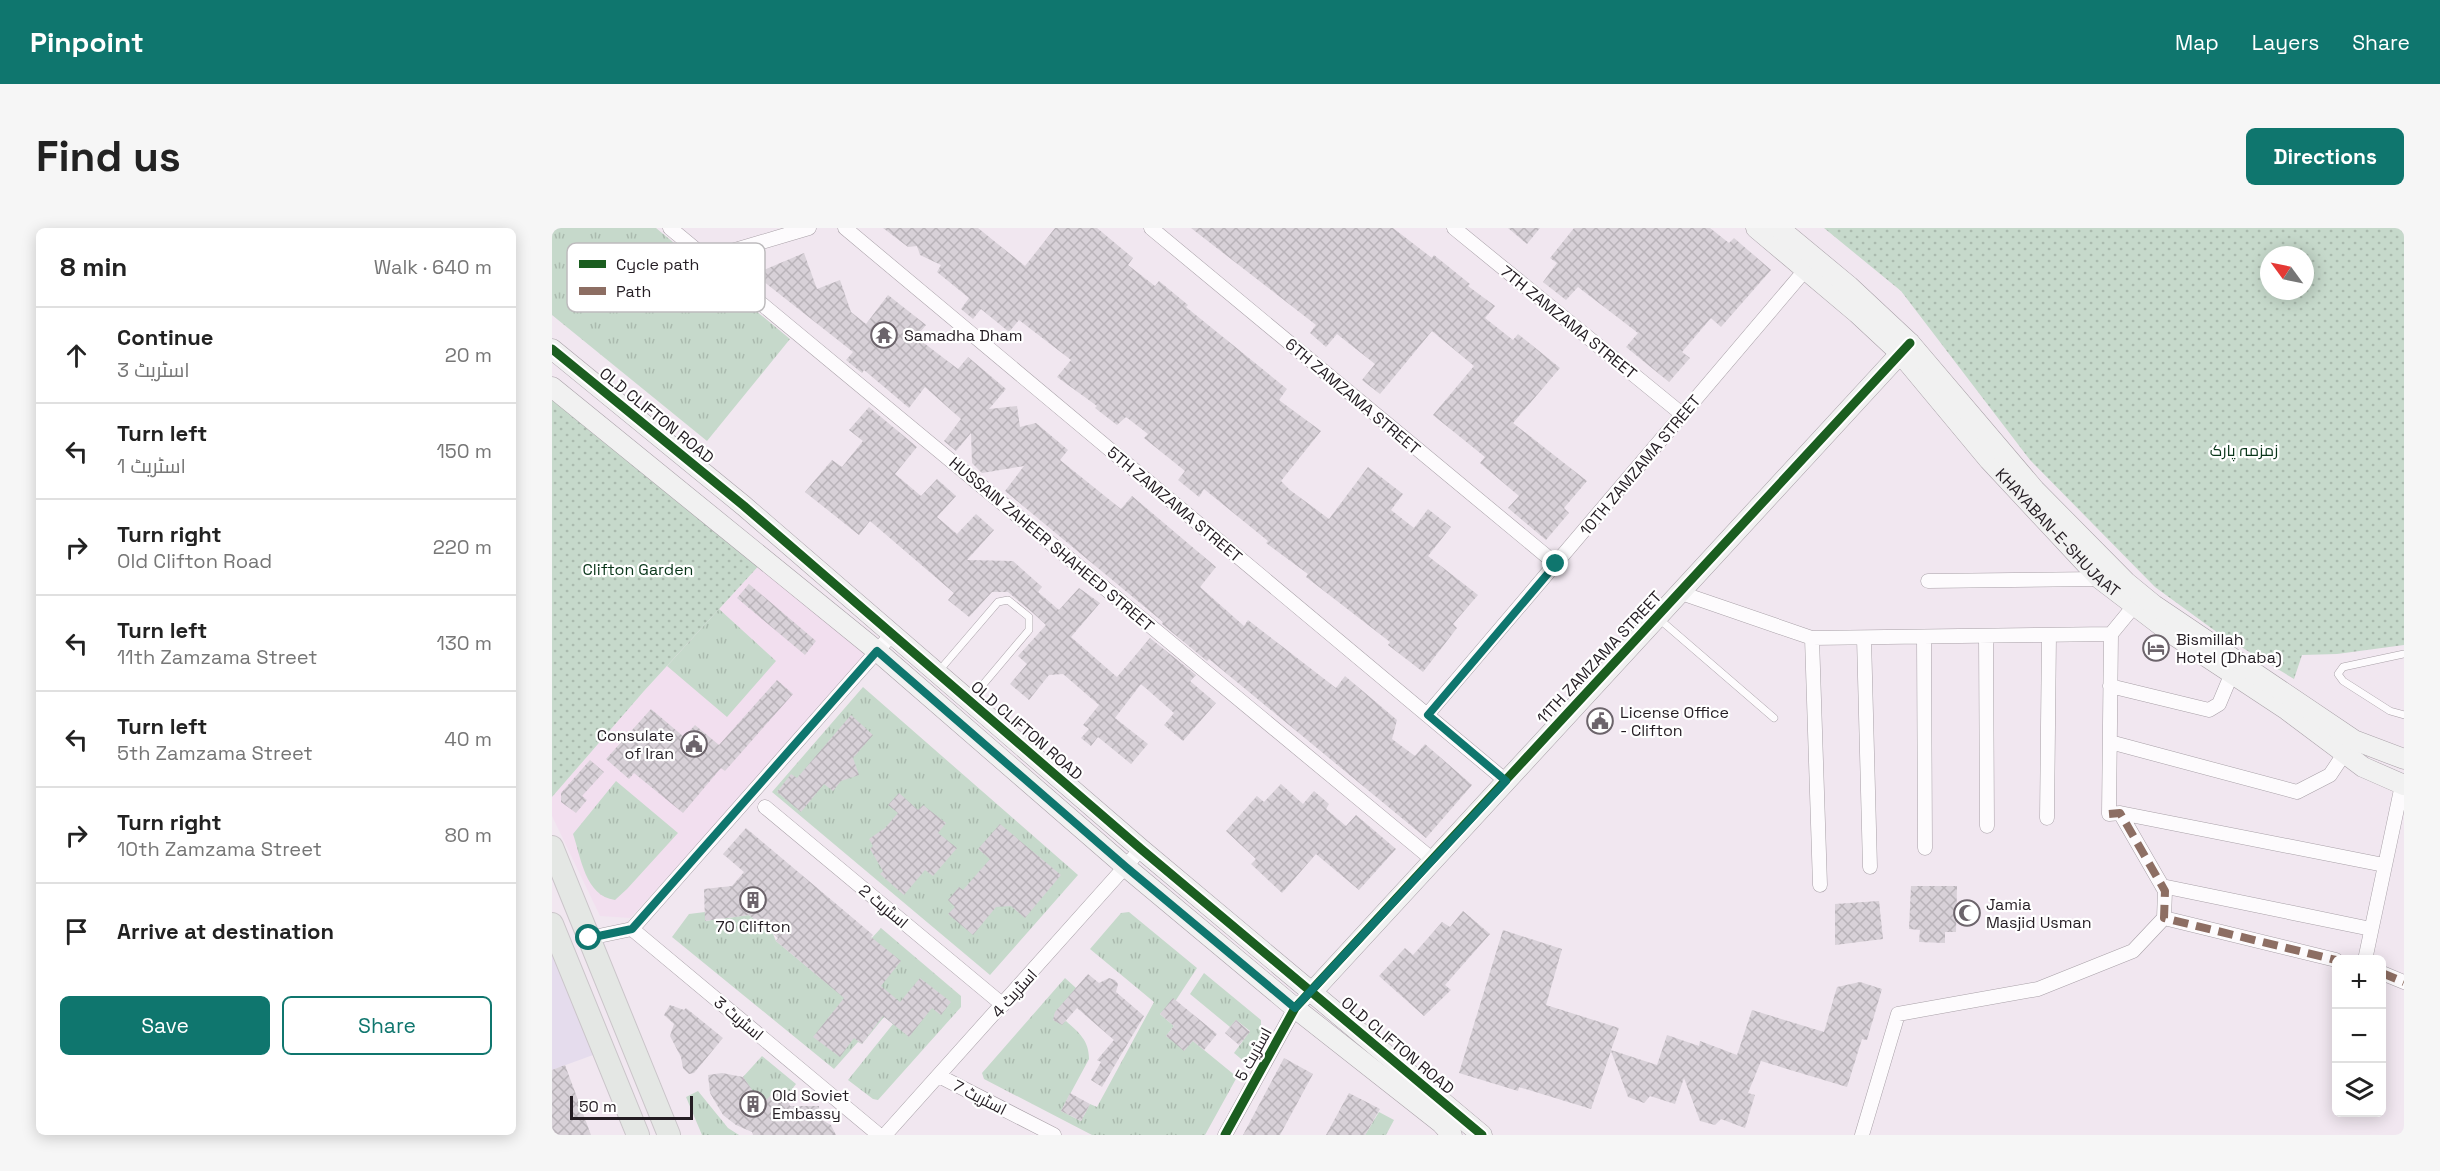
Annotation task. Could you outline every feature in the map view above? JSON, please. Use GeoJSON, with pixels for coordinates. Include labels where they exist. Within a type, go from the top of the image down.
{"type":"FeatureCollection","features":[{"type":"Feature","properties":{"kind":"main road"},"geometry":{"type":"LineString","coordinates":[[552,846],[559,883],[589,938],[669,1135]]}},
{"type":"Feature","properties":{"kind":"main road"},"geometry":{"type":"LineString","coordinates":[[552,924],[638,1135]]}},
{"type":"Feature","properties":{"kind":"street","name":"HUSSAIN ZAHEER SHAHEED STREET"},"geometry":{"type":"LineString","coordinates":[[670,228],[689,243]]}},
{"type":"Feature","properties":{"kind":"street"},"geometry":{"type":"LineString","coordinates":[[758,243],[809,228]]}},
{"type":"Feature","properties":{"kind":"street","name":"5TH ZAMZAMA STREET"},"geometry":{"type":"LineString","coordinates":[[845,228],[1506,781]]}},
{"type":"Feature","properties":{"kind":"street","name":"6TH ZAMZAMA STREET"},"geometry":{"type":"LineString","coordinates":[[1151,228],[1556,564]]}},
{"type":"Feature","properties":{"kind":"street","name":"7TH ZAMZAMA STREET"},"geometry":{"type":"LineString","coordinates":[[1454,228],[1683,415]]}},
{"type":"Feature","properties":{"kind":"street","name":"KHAYABAN-E-SHUJAAT"},"geometry":{"type":"LineString","coordinates":[[1756,228],[1905,348],[1989,460],[2100,579],[2172,634],[2287,710],[2363,767],[2403,785]]}},
{"type":"Feature","properties":{"kind":"street","name":"KHAYABAN-E-SHUJAAT"},"geometry":{"type":"LineString","coordinates":[[1779,228],[1849,286],[2035,490],[2126,582],[2154,605],[2354,740],[2404,759]]}},
{"type":"Feature","properties":{"kind":"street","name":"10TH ZAMZAMA STREET"},"geometry":{"type":"LineString","coordinates":[[1428,715],[1806,269]]}},
{"type":"Feature","properties":{"kind":"street","name":"HUSSAIN ZAHEER SHAHEED STREET"},"geometry":{"type":"LineString","coordinates":[[765,305],[1433,860]]}},
{"type":"Feature","properties":{"kind":"street","name":"11TH ZAMZAMA STREET"},"geometry":{"type":"LineString","coordinates":[[1312,992],[1905,348]]}},
{"type":"Feature","properties":{"kind":"street","name":"OLD CLIFTON ROAD"},"geometry":{"type":"LineString","coordinates":[[552,349],[744,506],[1142,849],[1481,1135]]}},
{"type":"Feature","properties":{"kind":"street","name":"OLD CLIFTON ROAD"},"geometry":{"type":"LineString","coordinates":[[552,387],[877,651],[1126,867],[1295,1008],[1446,1129]]}},
{"type":"Feature","properties":{"kind":"street"},"geometry":{"type":"LineString","coordinates":[[1928,581],[2100,579]]}},
{"type":"Feature","properties":{"kind":"street"},"geometry":{"type":"LineString","coordinates":[[1678,592],[1812,638],[2111,634]]}},
{"type":"Feature","properties":{"kind":"street"},"geometry":{"type":"LineString","coordinates":[[2134,606],[2111,634],[2109,814],[2121,813],[2384,865]]}},
{"type":"Feature","properties":{"kind":"street"},"geometry":{"type":"LineString","coordinates":[[589,938],[632,929],[892,633]]}},
{"type":"Feature","properties":{"kind":"street"},"geometry":{"type":"LineString","coordinates":[[2047,818],[2049,635]]}},
{"type":"Feature","properties":{"kind":"street"},"geometry":{"type":"LineString","coordinates":[[1986,636],[1987,826]]}},
{"type":"Feature","properties":{"kind":"street"},"geometry":{"type":"LineString","coordinates":[[1924,637],[1925,848]]}},
{"type":"Feature","properties":{"kind":"street"},"geometry":{"type":"LineString","coordinates":[[1812,638],[1820,885]]}},
{"type":"Feature","properties":{"kind":"street"},"geometry":{"type":"LineString","coordinates":[[1864,638],[1870,867]]}},
{"type":"Feature","properties":{"kind":"street"},"geometry":{"type":"LineString","coordinates":[[2110,686],[2209,710],[2219,704],[2232,673]]}},
{"type":"Feature","properties":{"kind":"street"},"geometry":{"type":"LineString","coordinates":[[2110,742],[2297,792],[2330,775],[2344,754]]}},
{"type":"Feature","properties":{"kind":"street"},"geometry":{"type":"LineString","coordinates":[[2366,955],[2403,785]]}},
{"type":"Feature","properties":{"kind":"street","name":"اسٹریٹ 2"},"geometry":{"type":"LineString","coordinates":[[765,807],[1003,1005]]}},
{"type":"Feature","properties":{"kind":"street"},"geometry":{"type":"LineString","coordinates":[[1862,1135],[1898,1014],[2038,989],[2133,951],[2164,918],[2165,891],[2121,813]]}},
{"type":"Feature","properties":{"kind":"street","name":"اسٹریٹ 4"},"geometry":{"type":"LineString","coordinates":[[885,1135],[1142,849]]}},
{"type":"Feature","properties":{"kind":"street"},"geometry":{"type":"LineString","coordinates":[[2162,886],[2371,929]]}},
{"type":"Feature","properties":{"kind":"street"},"geometry":{"type":"LineString","coordinates":[[2164,918],[2332,959]]}},
{"type":"Feature","properties":{"kind":"street","name":"اسٹریٹ 3"},"geometry":{"type":"LineString","coordinates":[[632,929],[879,1135]]}},
{"type":"Feature","properties":{"kind":"street"},"geometry":{"type":"LineString","coordinates":[[2386,975],[2404,982]]}},
{"type":"Feature","properties":{"kind":"street","name":"اسٹریٹ 5"},"geometry":{"type":"LineString","coordinates":[[1225,1135],[1295,1008],[1312,992]]}},
{"type":"Feature","properties":{"kind":"street","name":"اسٹریٹ 7"},"geometry":{"type":"LineString","coordinates":[[939,1076],[1054,1135]]}},
{"type":"Feature","properties":{"kind":"street"},"geometry":{"type":"LineString","coordinates":[[1446,1129],[1481,1135]]}},
{"type":"Feature","properties":{"kind":"lane"},"geometry":{"type":"LineString","coordinates":[[938,672],[998,602],[1008,600],[1029,617],[1029,630],[970,700]]}},
{"type":"Feature","properties":{"kind":"lane"},"geometry":{"type":"LineString","coordinates":[[1656,617],[1774,718]]}},
{"type":"Feature","properties":{"kind":"lane"},"geometry":{"type":"LineString","coordinates":[[2404,654],[2343,667],[2338,674],[2343,681],[2390,711],[2404,715]]}},
{"type":"Feature","properties":{"kind":"shaded area","name":"Consulate of Iran"},"geometry":{"type":"Polygon","coordinates":[[[765,559],[877,651],[630,918],[600,916],[552,816],[552,797],[644,691],[765,559]]]}},
{"type":"Feature","properties":{"kind":"shaded area"},"geometry":{"type":"Polygon","coordinates":[[[552,925],[604,1051],[552,1070],[552,925]]]}},
{"type":"Feature","properties":{"kind":"green space"},"geometry":{"type":"Polygon","coordinates":[[[552,228],[656,228],[674,243],[567,243],[567,312],[757,312],[790,339],[707,441],[552,315],[552,228]]]}},
{"type":"Feature","properties":{"kind":"green space","name":"زمزمہ پارک"},"geometry":{"type":"Polygon","coordinates":[[[1824,228],[2404,228],[2404,645],[2337,654],[2302,655],[2294,679],[2218,633],[2155,587],[2030,460],[1901,291],[1824,228]]]}},
{"type":"Feature","properties":{"kind":"green space","name":"Clifton Garden"},"geometry":{"type":"Polygon","coordinates":[[[552,387],[765,559],[644,691],[552,797],[552,387]]]}},
{"type":"Feature","properties":{"kind":"green space"},"geometry":{"type":"Polygon","coordinates":[[[719,609],[776,661],[727,717],[667,666],[719,609]]]}},
{"type":"Feature","properties":{"kind":"green space"},"geometry":{"type":"Polygon","coordinates":[[[863,687],[1078,875],[990,975],[772,792],[863,687]]]}},
{"type":"Feature","properties":{"kind":"green space"},"geometry":{"type":"Polygon","coordinates":[[[616,781],[678,833],[615,900],[605,897],[591,883],[582,864],[573,834],[616,781]]]}},
{"type":"Feature","properties":{"kind":"green space"},"geometry":{"type":"Polygon","coordinates":[[[705,912],[705,921],[749,915],[829,985],[881,928],[961,996],[961,1007],[878,1100],[873,1099],[848,1080],[893,1024],[884,1017],[862,1044],[858,1042],[834,1069],[672,937],[689,914],[705,912]]]}},
{"type":"Feature","properties":{"kind":"green space"},"geometry":{"type":"Polygon","coordinates":[[[1129,912],[1197,968],[1176,1000],[1160,1014],[1174,1026],[1166,1036],[1193,1041],[1237,1077],[1205,1135],[1092,1135],[984,1079],[982,1073],[1065,978],[1076,988],[1055,1013],[1054,1019],[1061,1024],[1066,1021],[1079,1033],[1089,1052],[1089,1059],[1061,1111],[1081,1121],[1090,1104],[1097,1107],[1154,1002],[1090,949],[1121,913],[1129,912]]]}},
{"type":"Feature","properties":{"kind":"green space"},"geometry":{"type":"Polygon","coordinates":[[[1204,973],[1261,1020],[1261,1035],[1246,1063],[1234,1053],[1250,1031],[1236,1020],[1230,1027],[1190,994],[1204,973]]]}},
{"type":"Feature","properties":{"kind":"green space"},"geometry":{"type":"Polygon","coordinates":[[[762,1056],[796,1084],[786,1097],[781,1093],[772,1094],[766,1102],[750,1096],[747,1092],[751,1089],[743,1077],[762,1056]]]}},
{"type":"Feature","properties":{"kind":"green space"},"geometry":{"type":"Polygon","coordinates":[[[698,1091],[728,1128],[739,1135],[702,1135],[686,1097],[698,1091]]]}},
{"type":"Feature","properties":{"kind":"green space"},"geometry":{"type":"Polygon","coordinates":[[[1379,1112],[1394,1120],[1386,1135],[1365,1135],[1379,1112]]]}},
{"type":"Feature","properties":{"kind":"building"},"geometry":{"type":"Polygon","coordinates":[[[883,228],[978,228],[1025,266],[1055,228],[1097,228],[1133,258],[1128,265],[1155,286],[1159,281],[1188,305],[1186,307],[1287,389],[1279,400],[1321,431],[1281,481],[1290,490],[1329,519],[1368,467],[1403,494],[1391,510],[1414,528],[1428,509],[1451,527],[1428,556],[1478,595],[1453,624],[1457,628],[1423,672],[1388,645],[1390,642],[1306,577],[1308,574],[1266,543],[1268,541],[1204,489],[1199,497],[1178,480],[1185,471],[1144,438],[1148,434],[1126,417],[1117,425],[1095,408],[1097,406],[1057,377],[1071,360],[1019,320],[1009,332],[981,309],[973,319],[961,309],[969,298],[937,272],[941,265],[920,255],[917,246],[908,247],[883,228]]]}},
{"type":"Feature","properties":{"kind":"building"},"geometry":{"type":"Polygon","coordinates":[[[1191,228],[1393,228],[1432,258],[1434,255],[1470,284],[1468,286],[1495,306],[1485,318],[1513,340],[1518,334],[1560,368],[1513,423],[1587,481],[1564,508],[1569,513],[1546,540],[1508,508],[1519,496],[1480,463],[1485,457],[1433,415],[1474,366],[1432,331],[1380,394],[1362,380],[1375,364],[1337,334],[1326,347],[1310,333],[1316,325],[1191,228]]]}},
{"type":"Feature","properties":{"kind":"building"},"geometry":{"type":"Polygon","coordinates":[[[1508,228],[1540,228],[1527,244],[1508,228]]]}},
{"type":"Feature","properties":{"kind":"building"},"geometry":{"type":"Polygon","coordinates":[[[1574,228],[1710,228],[1729,243],[1734,238],[1771,270],[1721,327],[1711,318],[1682,352],[1690,358],[1669,382],[1626,347],[1638,333],[1578,287],[1566,300],[1543,282],[1557,263],[1550,258],[1574,228]]]}},
{"type":"Feature","properties":{"kind":"building"},"geometry":{"type":"Polygon","coordinates":[[[804,253],[817,289],[840,280],[851,312],[866,324],[888,295],[926,325],[916,337],[958,369],[968,357],[1006,389],[989,409],[1017,406],[1020,427],[1036,423],[1068,450],[1060,460],[1121,509],[1132,496],[1216,567],[1200,587],[1244,626],[1248,620],[1336,688],[1345,676],[1397,720],[1392,739],[1415,756],[1425,744],[1472,785],[1426,838],[1209,659],[1207,661],[1162,624],[1163,622],[1005,491],[1024,466],[982,473],[972,463],[971,433],[956,451],[944,441],[961,419],[925,387],[909,408],[864,370],[862,373],[846,360],[853,352],[765,283],[765,269],[804,253]]]}},
{"type":"Feature","properties":{"kind":"building"},"geometry":{"type":"Polygon","coordinates":[[[869,407],[917,447],[895,474],[921,496],[937,479],[956,496],[937,517],[957,534],[976,514],[994,530],[967,560],[1013,561],[1042,587],[1038,592],[1059,610],[1079,588],[1100,603],[1071,637],[1117,677],[1150,638],[1196,675],[1190,681],[1216,703],[1183,741],[1164,725],[1174,713],[1141,684],[1115,718],[1148,744],[1131,764],[1098,737],[1091,746],[1081,738],[1089,729],[1083,725],[1099,705],[1063,674],[1049,675],[1029,700],[1010,684],[1027,664],[1018,656],[1046,625],[1033,613],[1008,592],[992,592],[969,617],[948,600],[954,593],[870,521],[859,535],[805,492],[832,460],[842,467],[863,441],[849,430],[869,407]]]}},
{"type":"Feature","properties":{"kind":"building"},"geometry":{"type":"Polygon","coordinates":[[[749,584],[816,641],[805,655],[737,598],[749,584]]]}},
{"type":"Feature","properties":{"kind":"building"},"geometry":{"type":"Polygon","coordinates":[[[777,680],[793,694],[725,771],[721,768],[683,813],[634,773],[629,779],[606,759],[651,709],[684,737],[695,725],[719,745],[777,680]]]}},
{"type":"Feature","properties":{"kind":"building"},"geometry":{"type":"Polygon","coordinates":[[[851,715],[873,735],[853,758],[859,775],[841,781],[833,791],[824,784],[801,812],[777,792],[791,774],[797,778],[851,715]]]}},
{"type":"Feature","properties":{"kind":"building"},"geometry":{"type":"Polygon","coordinates":[[[590,760],[604,772],[582,796],[587,800],[576,813],[561,802],[561,793],[590,760]]]}},
{"type":"Feature","properties":{"kind":"building"},"geometry":{"type":"Polygon","coordinates":[[[1281,784],[1303,804],[1314,791],[1329,804],[1326,809],[1346,826],[1356,815],[1396,849],[1359,890],[1316,854],[1282,893],[1251,864],[1256,859],[1226,831],[1257,796],[1264,802],[1281,784]]]}},
{"type":"Feature","properties":{"kind":"building"},"geometry":{"type":"Polygon","coordinates":[[[899,793],[918,810],[923,805],[946,823],[938,833],[957,848],[933,876],[925,870],[904,895],[880,874],[883,871],[870,849],[873,846],[869,839],[885,828],[898,813],[888,805],[899,793]]]}},
{"type":"Feature","properties":{"kind":"building"},"geometry":{"type":"Polygon","coordinates":[[[1000,824],[1061,875],[1025,918],[1011,906],[996,907],[973,935],[948,914],[955,907],[948,900],[959,887],[963,890],[990,859],[978,849],[1000,824]]]}},
{"type":"Feature","properties":{"kind":"building"},"geometry":{"type":"Polygon","coordinates":[[[746,828],[901,961],[881,986],[900,1002],[920,978],[951,1002],[941,1015],[932,1008],[909,1037],[883,1016],[862,1044],[854,1038],[840,1057],[813,1037],[844,998],[776,941],[778,938],[749,915],[705,921],[704,889],[732,886],[744,872],[723,854],[746,828]]]}},
{"type":"Feature","properties":{"kind":"building"},"geometry":{"type":"Polygon","coordinates":[[[1911,886],[1957,886],[1956,932],[1945,932],[1945,943],[1919,942],[1920,930],[1909,929],[1911,886]]]}},
{"type":"Feature","properties":{"kind":"building"},"geometry":{"type":"Polygon","coordinates":[[[1879,901],[1883,939],[1835,945],[1835,904],[1879,901]]]}},
{"type":"Feature","properties":{"kind":"building"},"geometry":{"type":"Polygon","coordinates":[[[1463,911],[1490,934],[1445,985],[1451,990],[1424,1016],[1379,976],[1405,948],[1413,955],[1442,922],[1450,927],[1463,911]]]}},
{"type":"Feature","properties":{"kind":"building"},"geometry":{"type":"Polygon","coordinates":[[[1503,930],[1562,949],[1546,1005],[1619,1028],[1611,1050],[1657,1065],[1667,1035],[1699,1046],[1700,1041],[1737,1055],[1752,1010],[1824,1032],[1837,987],[1860,982],[1882,989],[1867,1040],[1862,1039],[1847,1087],[1761,1061],[1748,1093],[1755,1095],[1745,1128],[1721,1119],[1715,1125],[1700,1121],[1684,1078],[1675,1104],[1650,1096],[1644,1103],[1628,1097],[1611,1051],[1591,1109],[1519,1087],[1518,1091],[1459,1073],[1503,930]]]}},
{"type":"Feature","properties":{"kind":"building"},"geometry":{"type":"Polygon","coordinates":[[[1088,974],[1099,983],[1109,978],[1115,980],[1118,984],[1116,992],[1144,1016],[1102,1087],[1091,1080],[1101,1062],[1097,1060],[1114,1040],[1077,1008],[1062,1025],[1053,1020],[1055,1012],[1088,974]]]}},
{"type":"Feature","properties":{"kind":"building"},"geometry":{"type":"Polygon","coordinates":[[[1173,998],[1217,1034],[1204,1050],[1193,1041],[1184,1051],[1166,1036],[1174,1026],[1160,1014],[1173,998]]]}},
{"type":"Feature","properties":{"kind":"building"},"geometry":{"type":"Polygon","coordinates":[[[670,1005],[684,1010],[686,1008],[723,1038],[694,1073],[689,1074],[683,1068],[681,1057],[670,1036],[674,1024],[664,1015],[670,1005]]]}},
{"type":"Feature","properties":{"kind":"building"},"geometry":{"type":"Polygon","coordinates":[[[1236,1020],[1250,1032],[1239,1045],[1225,1033],[1236,1020]]]}},
{"type":"Feature","properties":{"kind":"building"},"geometry":{"type":"Polygon","coordinates":[[[1284,1058],[1313,1074],[1280,1135],[1243,1135],[1284,1058]]]}},
{"type":"Feature","properties":{"kind":"building"},"geometry":{"type":"Polygon","coordinates":[[[565,1065],[591,1135],[552,1135],[552,1070],[565,1065]]]}},
{"type":"Feature","properties":{"kind":"building","name":"Old Soviet Embassy"},"geometry":{"type":"Polygon","coordinates":[[[722,1073],[743,1077],[762,1104],[772,1094],[778,1093],[786,1097],[790,1106],[819,1106],[818,1118],[831,1125],[836,1135],[753,1135],[752,1132],[736,1125],[723,1115],[710,1093],[708,1075],[722,1073]]]}},
{"type":"Feature","properties":{"kind":"building"},"geometry":{"type":"Polygon","coordinates":[[[1070,1093],[1090,1104],[1081,1121],[1061,1111],[1070,1093]]]}},
{"type":"Feature","properties":{"kind":"building"},"geometry":{"type":"Polygon","coordinates":[[[1349,1093],[1380,1109],[1365,1135],[1326,1135],[1349,1093]]]}},
{"type":"Feature","properties":{"kind":"marked path"},"geometry":{"type":"LineString","coordinates":[[2109,814],[2120,813],[2165,891],[2164,918],[2332,959]]}},
{"type":"Feature","properties":{"kind":"marked path"},"geometry":{"type":"LineString","coordinates":[[2386,975],[2404,982]]}},
{"type":"Feature","properties":{"kind":"cycle path"},"geometry":{"type":"LineString","coordinates":[[1225,1135],[1295,1008],[1910,343]]}},
{"type":"Feature","properties":{"kind":"cycle path"},"geometry":{"type":"LineString","coordinates":[[552,349],[744,506],[1141,849],[1482,1135]]}},
{"type":"Feature","properties":{"kind":"place","name":"Samadha Dham"},"geometry":{"type":"Point","coordinates":[884,335]}},
{"type":"Feature","properties":{"kind":"place","name":"Bismillah Hotel (Dhaba)"},"geometry":{"type":"Point","coordinates":[2156,648]}},
{"type":"Feature","properties":{"kind":"place","name":"License Office - Clifton"},"geometry":{"type":"Point","coordinates":[1600,721]}},
{"type":"Feature","properties":{"kind":"place","name":"Consulate of Iran"},"geometry":{"type":"Point","coordinates":[694,744]}},
{"type":"Feature","properties":{"kind":"place","name":"70 Clifton"},"geometry":{"type":"Point","coordinates":[753,900]}},
{"type":"Feature","properties":{"kind":"place","name":"Jamia Masjid Usman"},"geometry":{"type":"Point","coordinates":[1967,913]}},
{"type":"Feature","properties":{"kind":"place","name":"Old Soviet Embassy"},"geometry":{"type":"Point","coordinates":[753,1104]}},
{"type":"Feature","properties":{"kind":"route"},"geometry":{"type":"LineString","coordinates":[[589,938],[632,929],[877,651],[1126,867],[1295,1008],[1506,781],[1428,715],[1556,564]]}}]}
